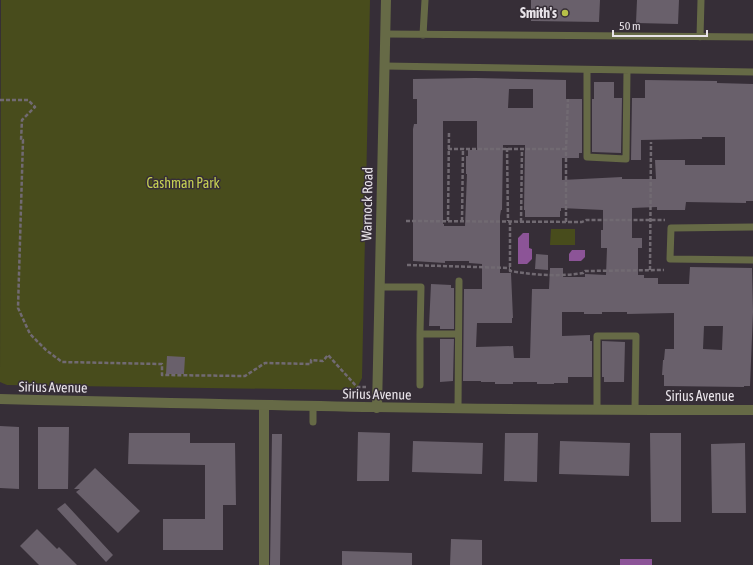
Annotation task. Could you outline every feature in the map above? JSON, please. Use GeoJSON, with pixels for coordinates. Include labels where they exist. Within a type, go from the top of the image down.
{"type":"FeatureCollection","features":[{"type":"Feature","properties":{"kind":"street","name":"Warnock Road"},"geometry":{"type":"LineString","coordinates":[[377,408],[386,0]]}},
{"type":"Feature","properties":{"kind":"street","name":"Sirius Avenue"},"geometry":{"type":"LineString","coordinates":[[0,400],[377,408],[753,410]]}},
{"type":"Feature","properties":{"kind":"street"},"geometry":{"type":"LineString","coordinates":[[264,405],[264,565]]}},
{"type":"Feature","properties":{"kind":"lane"},"geometry":{"type":"LineString","coordinates":[[423,35],[425,0]]}},
{"type":"Feature","properties":{"kind":"lane"},"geometry":{"type":"LineString","coordinates":[[700,37],[701,0]]}},
{"type":"Feature","properties":{"kind":"lane"},"geometry":{"type":"LineString","coordinates":[[385,34],[753,37]]}},
{"type":"Feature","properties":{"kind":"lane"},"geometry":{"type":"LineString","coordinates":[[384,66],[753,72]]}},
{"type":"Feature","properties":{"kind":"lane"},"geometry":{"type":"LineString","coordinates":[[587,70],[587,157],[626,159],[627,70]]}},
{"type":"Feature","properties":{"kind":"lane"},"geometry":{"type":"LineString","coordinates":[[753,227],[671,228],[670,259],[753,260]]}},
{"type":"Feature","properties":{"kind":"lane"},"geometry":{"type":"LineString","coordinates":[[458,409],[459,281]]}},
{"type":"Feature","properties":{"kind":"lane"},"geometry":{"type":"LineString","coordinates":[[379,287],[421,287],[420,385]]}},
{"type":"Feature","properties":{"kind":"lane"},"geometry":{"type":"LineString","coordinates":[[420,334],[458,334]]}},
{"type":"Feature","properties":{"kind":"lane"},"geometry":{"type":"LineString","coordinates":[[597,409],[597,336],[636,336],[635,410]]}},
{"type":"Feature","properties":{"kind":"lane"},"geometry":{"type":"LineString","coordinates":[[313,422],[314,406]]}},
{"type":"Feature","properties":{"kind":"path"},"geometry":{"type":"LineString","coordinates":[[566,222],[568,99]]}},
{"type":"Feature","properties":{"kind":"path"},"geometry":{"type":"LineString","coordinates":[[0,100],[28,100],[35,108],[22,120],[21,140],[23,140],[18,308],[30,334],[46,350],[62,362],[162,364],[162,375],[246,376],[266,363],[311,364],[311,360],[323,361],[328,356],[357,387],[377,387]]}},
{"type":"Feature","properties":{"kind":"path"},"geometry":{"type":"LineString","coordinates":[[448,221],[449,131]]}},
{"type":"Feature","properties":{"kind":"path"},"geometry":{"type":"LineString","coordinates":[[650,270],[651,142]]}},
{"type":"Feature","properties":{"kind":"path"},"geometry":{"type":"LineString","coordinates":[[448,148],[566,149]]}},
{"type":"Feature","properties":{"kind":"path"},"geometry":{"type":"LineString","coordinates":[[462,221],[463,148]]}},
{"type":"Feature","properties":{"kind":"path"},"geometry":{"type":"LineString","coordinates":[[507,148],[510,271],[529,274],[566,276],[583,273],[585,271],[664,270]]}},
{"type":"Feature","properties":{"kind":"path"},"geometry":{"type":"LineString","coordinates":[[522,148],[522,222]]}},
{"type":"Feature","properties":{"kind":"path"},"geometry":{"type":"LineString","coordinates":[[406,221],[582,222],[586,220],[666,220],[671,228]]}},
{"type":"Feature","properties":{"kind":"path"},"geometry":{"type":"LineString","coordinates":[[407,265],[510,268]]}},
{"type":"Feature","properties":{"kind":"green space","name":"Cashman Park"},"geometry":{"type":"Polygon","coordinates":[[[1,0],[370,0],[362,378],[358,386],[350,390],[7,385],[0,382],[1,0]]]}},
{"type":"Feature","properties":{"kind":"green space"},"geometry":{"type":"Polygon","coordinates":[[[551,229],[575,229],[575,245],[550,245],[551,229]]]}},
{"type":"Feature","properties":{"kind":"shaded area"},"geometry":{"type":"Polygon","coordinates":[[[523,233],[529,233],[529,248],[532,249],[532,259],[527,264],[518,264],[518,238],[523,233]]]}},
{"type":"Feature","properties":{"kind":"shaded area"},"geometry":{"type":"Polygon","coordinates":[[[572,250],[585,250],[585,257],[581,261],[569,261],[569,254],[572,250]]]}},
{"type":"Feature","properties":{"kind":"shaded area"},"geometry":{"type":"Polygon","coordinates":[[[620,559],[652,559],[652,565],[620,565],[620,559]]]}},
{"type":"Feature","properties":{"kind":"building","name":"Smith's"},"geometry":{"type":"Polygon","coordinates":[[[531,0],[600,0],[599,22],[531,21],[531,0]]]}},
{"type":"Feature","properties":{"kind":"building"},"geometry":{"type":"Polygon","coordinates":[[[637,0],[679,0],[678,24],[636,23],[637,0]]]}},
{"type":"Feature","properties":{"kind":"building"},"geometry":{"type":"Polygon","coordinates":[[[475,78],[566,80],[566,99],[582,99],[582,153],[579,153],[579,158],[562,158],[562,180],[622,177],[622,179],[656,179],[655,160],[685,160],[685,165],[725,165],[725,137],[641,140],[641,160],[631,160],[632,98],[645,98],[645,80],[717,81],[717,83],[753,84],[753,201],[746,201],[746,203],[686,202],[685,210],[657,210],[657,207],[632,208],[632,238],[642,238],[642,248],[638,248],[638,275],[644,275],[644,278],[658,278],[658,284],[689,284],[690,267],[752,268],[753,312],[750,386],[664,386],[664,375],[662,375],[665,349],[674,349],[674,313],[627,314],[627,312],[584,314],[584,312],[562,312],[562,336],[590,335],[590,341],[592,341],[592,377],[568,377],[568,383],[554,384],[513,382],[513,384],[495,384],[495,382],[463,381],[464,289],[482,289],[482,264],[469,263],[469,261],[445,261],[445,263],[413,261],[413,129],[414,124],[417,124],[417,99],[413,99],[413,79],[475,78]],[[509,89],[508,108],[533,108],[533,89],[509,89]],[[443,121],[444,226],[465,226],[467,174],[466,156],[468,156],[468,150],[477,150],[477,121],[443,121]],[[503,145],[502,210],[500,216],[500,273],[511,273],[513,318],[512,323],[477,323],[476,347],[513,346],[514,358],[530,358],[532,289],[549,289],[550,268],[563,268],[563,277],[585,277],[585,274],[606,275],[607,248],[601,248],[603,210],[561,208],[560,217],[525,217],[525,145],[503,145]],[[704,326],[703,349],[722,350],[723,326],[704,326]]]}},
{"type":"Feature","properties":{"kind":"building"},"geometry":{"type":"Polygon","coordinates":[[[594,82],[614,82],[614,98],[622,98],[621,153],[592,152],[592,99],[594,99],[594,82]]]}},
{"type":"Feature","properties":{"kind":"building"},"geometry":{"type":"Polygon","coordinates":[[[536,254],[548,255],[548,270],[535,269],[536,254]]]}},
{"type":"Feature","properties":{"kind":"building"},"geometry":{"type":"Polygon","coordinates":[[[431,284],[451,285],[451,288],[454,288],[454,329],[440,329],[440,326],[429,326],[431,284]]]}},
{"type":"Feature","properties":{"kind":"building"},"geometry":{"type":"Polygon","coordinates":[[[440,339],[454,339],[453,381],[440,382],[440,339]]]}},
{"type":"Feature","properties":{"kind":"building"},"geometry":{"type":"Polygon","coordinates":[[[602,341],[625,342],[624,382],[604,382],[604,377],[602,377],[602,341]]]}},
{"type":"Feature","properties":{"kind":"building"},"geometry":{"type":"Polygon","coordinates":[[[167,356],[185,357],[184,374],[166,374],[167,356]]]}},
{"type":"Feature","properties":{"kind":"building"},"geometry":{"type":"Polygon","coordinates":[[[0,426],[19,427],[19,489],[0,488],[0,426]]]}},
{"type":"Feature","properties":{"kind":"building"},"geometry":{"type":"Polygon","coordinates":[[[38,427],[69,427],[68,489],[38,489],[38,427]]]}},
{"type":"Feature","properties":{"kind":"building"},"geometry":{"type":"Polygon","coordinates":[[[358,432],[390,433],[389,481],[357,481],[358,432]]]}},
{"type":"Feature","properties":{"kind":"building"},"geometry":{"type":"Polygon","coordinates":[[[129,433],[190,433],[190,443],[235,443],[236,505],[223,505],[223,550],[163,550],[163,519],[205,519],[205,465],[128,464],[129,433]]]}},
{"type":"Feature","properties":{"kind":"building"},"geometry":{"type":"Polygon","coordinates":[[[505,433],[538,433],[537,482],[504,481],[505,433]]]}},
{"type":"Feature","properties":{"kind":"building"},"geometry":{"type":"Polygon","coordinates":[[[650,433],[681,433],[681,522],[651,522],[650,433]]]}},
{"type":"Feature","properties":{"kind":"building"},"geometry":{"type":"Polygon","coordinates":[[[272,434],[282,434],[280,565],[270,565],[272,434]]]}},
{"type":"Feature","properties":{"kind":"building"},"geometry":{"type":"Polygon","coordinates":[[[413,441],[483,443],[482,474],[412,472],[413,441]]]}},
{"type":"Feature","properties":{"kind":"building"},"geometry":{"type":"Polygon","coordinates":[[[560,441],[630,443],[629,476],[559,474],[560,441]]]}},
{"type":"Feature","properties":{"kind":"building"},"geometry":{"type":"Polygon","coordinates":[[[745,443],[746,513],[712,513],[711,444],[745,443]]]}},
{"type":"Feature","properties":{"kind":"building"},"geometry":{"type":"Polygon","coordinates":[[[95,468],[140,511],[118,533],[76,492],[80,489],[74,489],[95,468]]]}},
{"type":"Feature","properties":{"kind":"building"},"geometry":{"type":"Polygon","coordinates":[[[65,503],[113,555],[106,562],[57,509],[65,503]]]}},
{"type":"Feature","properties":{"kind":"building"},"geometry":{"type":"Polygon","coordinates":[[[37,529],[57,549],[59,547],[77,565],[39,565],[20,546],[37,529]]]}},
{"type":"Feature","properties":{"kind":"building"},"geometry":{"type":"Polygon","coordinates":[[[451,539],[482,540],[482,565],[450,565],[451,539]]]}},
{"type":"Feature","properties":{"kind":"building"},"geometry":{"type":"Polygon","coordinates":[[[342,551],[412,553],[412,565],[342,565],[342,551]]]}},
{"type":"Feature","properties":{"kind":"place","name":"Smith's"},"geometry":{"type":"Point","coordinates":[565,13]}}]}
